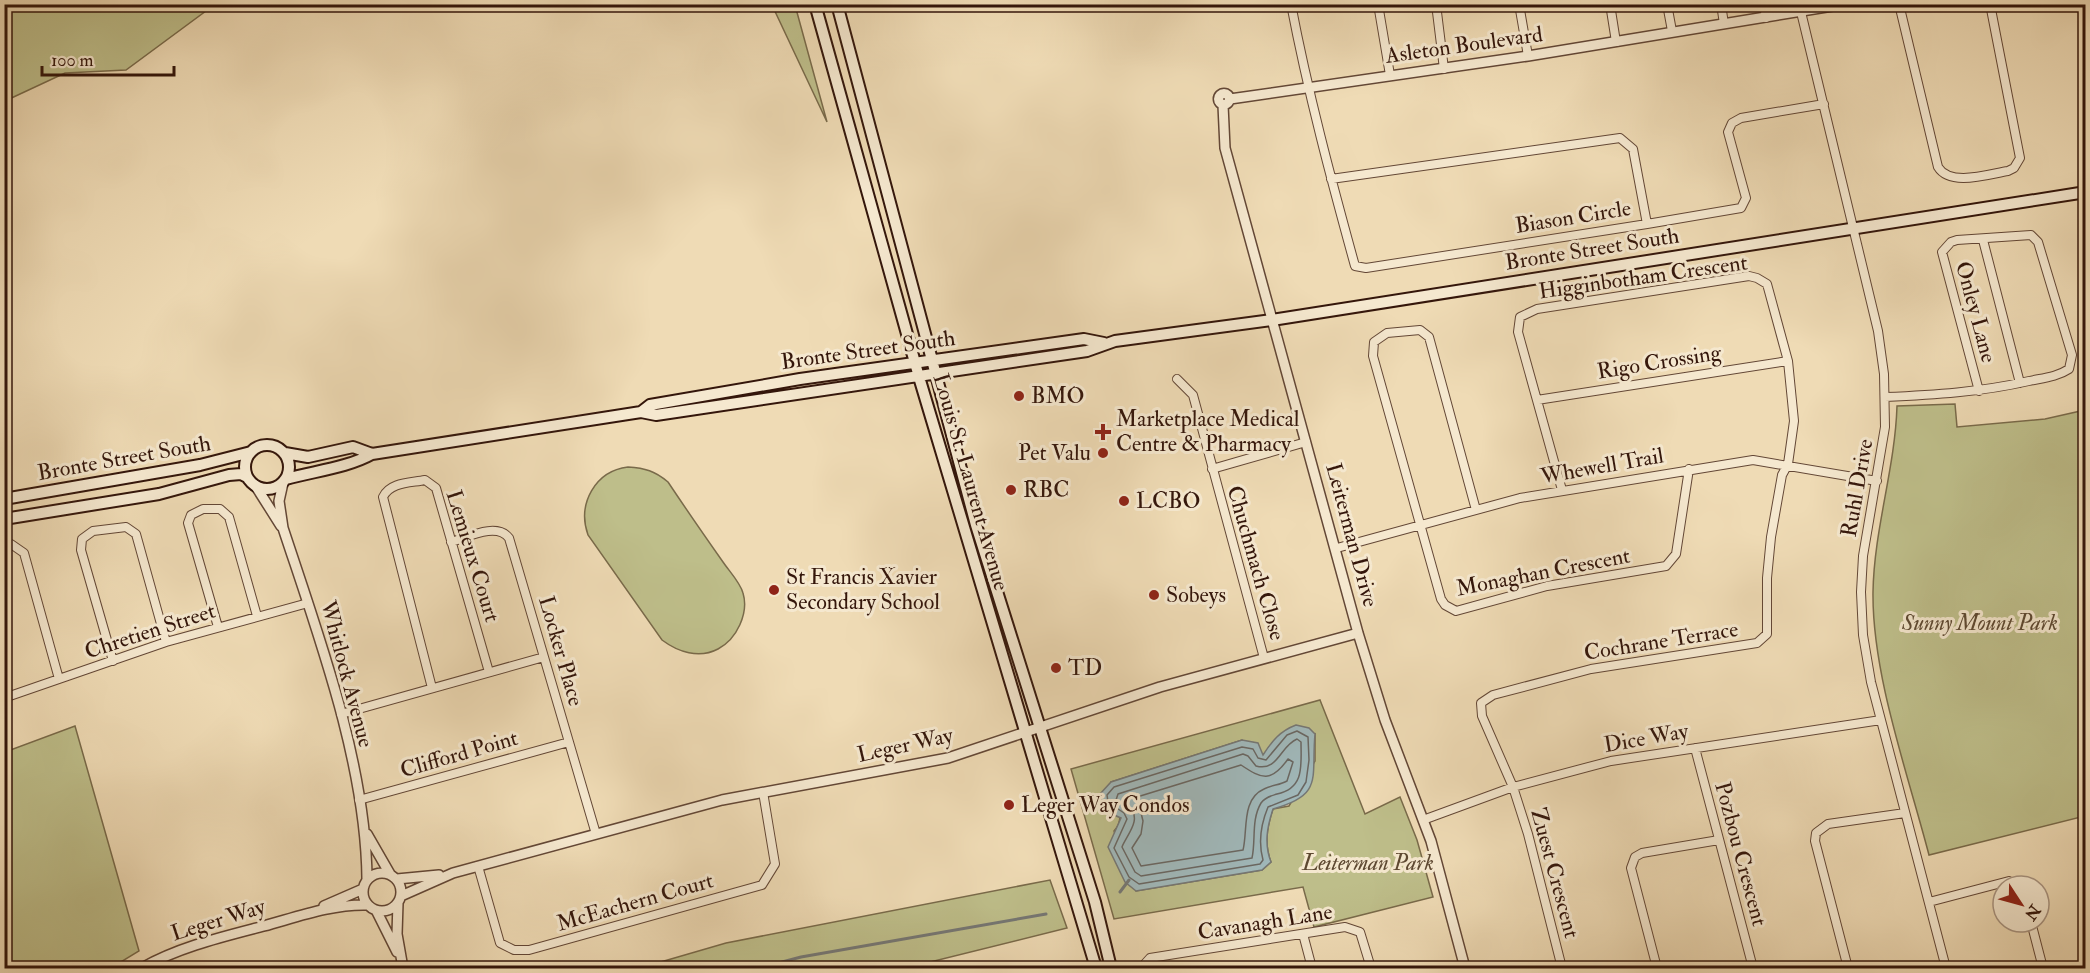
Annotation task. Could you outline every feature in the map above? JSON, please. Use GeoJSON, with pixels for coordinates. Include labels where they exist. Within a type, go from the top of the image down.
{"type":"FeatureCollection","features":[{"type":"Feature","properties":{"kind":"main road","name":"Louis St. Laurent Avenue"},"geometry":{"type":"LineString","coordinates":[[815,4],[919,377],[1096,969]]}},
{"type":"Feature","properties":{"kind":"main road","name":"Louis St. Laurent Avenue"},"geometry":{"type":"LineString","coordinates":[[837,4],[976,525],[1038,729],[1095,902],[1111,969]]}},
{"type":"Feature","properties":{"kind":"main road","name":"Bronte Street South"},"geometry":{"type":"LineString","coordinates":[[284,481],[320,469],[357,462],[372,454],[641,412],[656,415],[919,377],[1087,351],[1104,343],[1272,320],[2085,192]]}},
{"type":"Feature","properties":{"kind":"main road","name":"Bronte Street South"},"geometry":{"type":"LineString","coordinates":[[641,412],[650,405],[933,359],[1084,339],[1104,343]]}},
{"type":"Feature","properties":{"kind":"main road"},"geometry":{"type":"LineString","coordinates":[[266,445],[274,446],[285,453],[290,465],[284,481],[269,490],[251,481],[246,460],[251,453],[266,445]]}},
{"type":"Feature","properties":{"kind":"main road","name":"Bronte Street South"},"geometry":{"type":"LineString","coordinates":[[285,453],[308,457],[353,447],[372,454]]}},
{"type":"Feature","properties":{"kind":"main road","name":"Bronte Street South"},"geometry":{"type":"LineString","coordinates":[[4,499],[200,465],[251,453]]}},
{"type":"Feature","properties":{"kind":"main road","name":"Bronte Street South"},"geometry":{"type":"LineString","coordinates":[[4,519],[159,494],[230,475],[241,474],[251,481]]}},
{"type":"Feature","properties":{"kind":"street","name":"Biason Circle"},"geometry":{"type":"LineString","coordinates":[[1291,4],[1307,88],[1331,179],[1354,266],[1360,268],[1647,224],[1632,149],[1620,138],[1331,179]]}},
{"type":"Feature","properties":{"kind":"street"},"geometry":{"type":"LineString","coordinates":[[1378,4],[1390,75]]}},
{"type":"Feature","properties":{"kind":"street"},"geometry":{"type":"LineString","coordinates":[[1436,4],[1444,69]]}},
{"type":"Feature","properties":{"kind":"street"},"geometry":{"type":"LineString","coordinates":[[1519,4],[1528,56]]}},
{"type":"Feature","properties":{"kind":"street"},"geometry":{"type":"LineString","coordinates":[[1610,4],[1616,42]]}},
{"type":"Feature","properties":{"kind":"street"},"geometry":{"type":"LineString","coordinates":[[1667,4],[1672,32]]}},
{"type":"Feature","properties":{"kind":"street"},"geometry":{"type":"LineString","coordinates":[[1721,4],[1724,24]]}},
{"type":"Feature","properties":{"kind":"street"},"geometry":{"type":"LineString","coordinates":[[1764,4],[1766,18]]}},
{"type":"Feature","properties":{"kind":"street","name":"Asleton Boulevard"},"geometry":{"type":"LineString","coordinates":[[1226,102],[1845,4]]}},
{"type":"Feature","properties":{"kind":"street"},"geometry":{"type":"LineString","coordinates":[[1899,4],[1938,167],[1944,174],[1953,178],[2008,171],[2014,168],[2020,158],[1990,4]]}},
{"type":"Feature","properties":{"kind":"street","name":"Ruhl Drive"},"geometry":{"type":"LineString","coordinates":[[1801,12],[1878,330],[1885,397],[1885,427],[1863,556],[1861,592],[1863,635],[1881,720],[1946,969]]}},
{"type":"Feature","properties":{"kind":"street","name":"Leiterman Drive"},"geometry":{"type":"LineString","coordinates":[[1226,102],[1226,148],[1337,548],[1358,633],[1385,720],[1424,820],[1465,969]]}},
{"type":"Feature","properties":{"kind":"street"},"geometry":{"type":"LineString","coordinates":[[1647,224],[1741,208],[1746,198],[1728,132],[1732,123],[1741,118],[1824,104]]}},
{"type":"Feature","properties":{"kind":"street"},"geometry":{"type":"LineString","coordinates":[[1885,397],[1979,391],[2020,383],[2062,374],[2069,369],[2072,355],[2038,242],[2031,236],[2024,235],[1983,240],[2020,383]]}},
{"type":"Feature","properties":{"kind":"street","name":"Onley Lane"},"geometry":{"type":"LineString","coordinates":[[1979,391],[1942,252],[1951,242],[1983,240]]}},
{"type":"Feature","properties":{"kind":"street","name":"Higginbotham Crescent"},"geometry":{"type":"LineString","coordinates":[[1562,490],[1517,324],[1527,312],[1749,276],[1767,284],[1788,361],[1794,421],[1788,464]]}},
{"type":"Feature","properties":{"kind":"street"},"geometry":{"type":"LineString","coordinates":[[1421,525],[1371,350],[1374,342],[1387,333],[1420,330],[1429,338],[1476,510]]}},
{"type":"Feature","properties":{"kind":"street","name":"Rigo Crossing"},"geometry":{"type":"LineString","coordinates":[[1537,400],[1788,361]]}},
{"type":"Feature","properties":{"kind":"street","name":"Chuchmach Close"},"geometry":{"type":"LineString","coordinates":[[1177,379],[1193,395],[1264,658]]}},
{"type":"Feature","properties":{"kind":"street"},"geometry":{"type":"LineString","coordinates":[[1212,469],[1306,442]]}},
{"type":"Feature","properties":{"kind":"street","name":"Whewell Trail"},"geometry":{"type":"LineString","coordinates":[[1337,548],[1476,510],[1562,490],[1753,460],[1788,464],[1877,481]]}},
{"type":"Feature","properties":{"kind":"street","name":"Cochrane Terrace"},"geometry":{"type":"LineString","coordinates":[[1513,788],[1482,716],[1481,703],[1486,697],[1592,669],[1757,643],[1763,640],[1767,634],[1767,578],[1771,537],[1782,475],[1788,464]]}},
{"type":"Feature","properties":{"kind":"street","name":"Monaghan Crescent"},"geometry":{"type":"LineString","coordinates":[[1421,525],[1441,599],[1445,605],[1456,611],[1547,586],[1666,566],[1676,554],[1689,469]]}},
{"type":"Feature","properties":{"kind":"street","name":"Lemieux Court"},"geometry":{"type":"LineString","coordinates":[[432,688],[383,497],[386,490],[394,485],[425,480],[436,488],[489,672]]}},
{"type":"Feature","properties":{"kind":"street","name":"Whitlock Avenue"},"geometry":{"type":"LineString","coordinates":[[251,481],[283,528]]}},
{"type":"Feature","properties":{"kind":"street","name":"Whitlock Avenue"},"geometry":{"type":"LineString","coordinates":[[284,481],[279,501],[283,528],[341,714],[366,832],[367,879]]}},
{"type":"Feature","properties":{"kind":"street"},"geometry":{"type":"LineString","coordinates":[[218,627],[188,523],[191,515],[202,509],[220,508],[229,517],[257,616]]}},
{"type":"Feature","properties":{"kind":"street"},"geometry":{"type":"LineString","coordinates":[[113,661],[81,550],[82,539],[93,531],[126,527],[136,534],[166,642]]}},
{"type":"Feature","properties":{"kind":"street","name":"Locker Place"},"geometry":{"type":"LineString","coordinates":[[452,542],[497,530],[504,532],[509,538],[596,834]]}},
{"type":"Feature","properties":{"kind":"street"},"geometry":{"type":"LineString","coordinates":[[4,545],[11,544],[24,553],[59,680]]}},
{"type":"Feature","properties":{"kind":"street","name":"Chretien Street"},"geometry":{"type":"LineString","coordinates":[[5,697],[166,642],[308,603]]}},
{"type":"Feature","properties":{"kind":"street","name":"Leger Way"},"geometry":{"type":"LineString","coordinates":[[400,900],[453,873],[478,866],[722,800],[948,758],[1160,687],[1358,633]]}},
{"type":"Feature","properties":{"kind":"street"},"geometry":{"type":"LineString","coordinates":[[341,714],[544,657]]}},
{"type":"Feature","properties":{"kind":"street","name":"Dice Way"},"geometry":{"type":"LineString","coordinates":[[1424,820],[1513,788],[1611,761],[1881,720]]}},
{"type":"Feature","properties":{"kind":"street","name":"Clifford Point"},"geometry":{"type":"LineString","coordinates":[[359,800],[569,742]]}},
{"type":"Feature","properties":{"kind":"street","name":"Pozbou Crescent"},"geometry":{"type":"LineString","coordinates":[[1695,748],[1753,969]]}},
{"type":"Feature","properties":{"kind":"street","name":"Zuest Crescent"},"geometry":{"type":"LineString","coordinates":[[1513,788],[1528,834],[1562,969]]}},
{"type":"Feature","properties":{"kind":"street","name":"McEachern Court"},"geometry":{"type":"LineString","coordinates":[[478,866],[500,943],[514,950],[530,950],[650,914],[762,885],[776,864],[763,792]]}},
{"type":"Feature","properties":{"kind":"street"},"geometry":{"type":"LineString","coordinates":[[1848,969],[1815,841],[1816,833],[1828,824],[1905,813]]}},
{"type":"Feature","properties":{"kind":"street","name":"Whitlock Avenue"},"geometry":{"type":"LineString","coordinates":[[366,832],[393,876]]}},
{"type":"Feature","properties":{"kind":"street"},"geometry":{"type":"LineString","coordinates":[[1657,969],[1631,868],[1632,862],[1642,853],[1719,840]]}},
{"type":"Feature","properties":{"kind":"street"},"geometry":{"type":"LineString","coordinates":[[378,873],[393,876],[400,900],[397,934],[402,964],[376,910],[367,904],[363,889],[367,879],[378,873]]}},
{"type":"Feature","properties":{"kind":"street","name":"Leger Way"},"geometry":{"type":"LineString","coordinates":[[393,876],[453,873]]}},
{"type":"Feature","properties":{"kind":"street"},"geometry":{"type":"LineString","coordinates":[[1929,902],[1991,886]]}},
{"type":"Feature","properties":{"kind":"street","name":"Leger Way"},"geometry":{"type":"LineString","coordinates":[[308,914],[363,889]]}},
{"type":"Feature","properties":{"kind":"street"},"geometry":{"type":"LineString","coordinates":[[376,910],[388,910],[400,900]]}},
{"type":"Feature","properties":{"kind":"street","name":"Leger Way"},"geometry":{"type":"LineString","coordinates":[[142,969],[159,964],[207,942],[308,914],[350,905],[367,904]]}},
{"type":"Feature","properties":{"kind":"street","name":"Cavanagh Lane"},"geometry":{"type":"LineString","coordinates":[[1142,969],[1150,958],[1345,927],[1357,929],[1363,937],[1371,969]]}},
{"type":"Feature","properties":{"kind":"street"},"geometry":{"type":"LineString","coordinates":[[1303,934],[1312,969]]}},
{"type":"Feature","properties":{"kind":"street"},"geometry":{"type":"LineString","coordinates":[[2034,934],[2043,969]]}},
{"type":"Feature","properties":{"kind":"green space"},"geometry":{"type":"Polygon","coordinates":[[[4,5],[214,5],[126,70],[65,73],[5,101],[4,5]]]}},
{"type":"Feature","properties":{"kind":"green space"},"geometry":{"type":"Polygon","coordinates":[[[772,5],[795,5],[827,122],[772,5]]]}},
{"type":"Feature","properties":{"kind":"green space","name":"Sunny Mount Park"},"geometry":{"type":"Polygon","coordinates":[[[1955,404],[1957,427],[2045,419],[2085,410],[2085,816],[1929,855],[1893,724],[1878,657],[1874,624],[1874,569],[1893,453],[1897,406],[1955,404]]]}},
{"type":"Feature","properties":{"kind":"green space"},"geometry":{"type":"Polygon","coordinates":[[[628,467],[650,471],[668,482],[742,589],[744,609],[740,625],[731,639],[718,649],[703,654],[689,653],[662,640],[588,535],[585,512],[592,491],[606,475],[628,467]]]}},
{"type":"Feature","properties":{"kind":"green space","name":"Leiterman Park"},"geometry":{"type":"Polygon","coordinates":[[[1320,700],[1365,814],[1400,797],[1417,840],[1433,897],[1314,927],[1303,887],[1114,919],[1071,769],[1320,700]],[[1315,734],[1263,756],[1242,740],[1111,782],[1120,814],[1118,826],[1114,831],[1136,891],[1262,870],[1271,862],[1267,836],[1273,809],[1289,806],[1315,761],[1315,734]]]}},
{"type":"Feature","properties":{"kind":"green space"},"geometry":{"type":"Polygon","coordinates":[[[75,726],[139,951],[111,968],[5,968],[5,752],[75,726]]]}},
{"type":"Feature","properties":{"kind":"green space"},"geometry":{"type":"Polygon","coordinates":[[[1050,880],[1067,928],[906,968],[640,968],[726,943],[1050,880]]]}},
{"type":"Feature","properties":{"kind":"water"},"geometry":{"type":"Polygon","coordinates":[[[1296,725],[1309,728],[1315,734],[1312,783],[1301,798],[1273,809],[1267,836],[1271,862],[1262,870],[1136,891],[1125,882],[1108,847],[1121,818],[1106,809],[1100,794],[1111,782],[1242,740],[1258,743],[1263,755],[1277,737],[1296,725]]]}},
{"type":"Feature","properties":{"kind":"waterway"},"geometry":{"type":"LineString","coordinates":[[4,8],[11,4]]}},
{"type":"Feature","properties":{"kind":"waterway"},"geometry":{"type":"LineString","coordinates":[[1120,892],[1129,880]]}},
{"type":"Feature","properties":{"kind":"waterway"},"geometry":{"type":"LineString","coordinates":[[759,968],[801,957],[1046,914]]}},
{"type":"Feature","properties":{"kind":"place","name":"BMO"},"geometry":{"type":"Point","coordinates":[1019,396]}},
{"type":"Feature","properties":{"kind":"place","name":"Marketplace Medical Centre & Pharmacy"},"geometry":{"type":"Point","coordinates":[1103,432]}},
{"type":"Feature","properties":{"kind":"place","name":"Pet Valu"},"geometry":{"type":"Point","coordinates":[1103,453]}},
{"type":"Feature","properties":{"kind":"place","name":"RBC"},"geometry":{"type":"Point","coordinates":[1011,490]}},
{"type":"Feature","properties":{"kind":"place","name":"LCBO"},"geometry":{"type":"Point","coordinates":[1124,501]}},
{"type":"Feature","properties":{"kind":"place","name":"St Francis Xavier Secondary School"},"geometry":{"type":"Point","coordinates":[774,590]}},
{"type":"Feature","properties":{"kind":"place","name":"Sobeys"},"geometry":{"type":"Point","coordinates":[1154,595]}},
{"type":"Feature","properties":{"kind":"place","name":"TD"},"geometry":{"type":"Point","coordinates":[1056,668]}},
{"type":"Feature","properties":{"kind":"place","name":"Leger Way Condos"},"geometry":{"type":"Point","coordinates":[1009,805]}}]}
